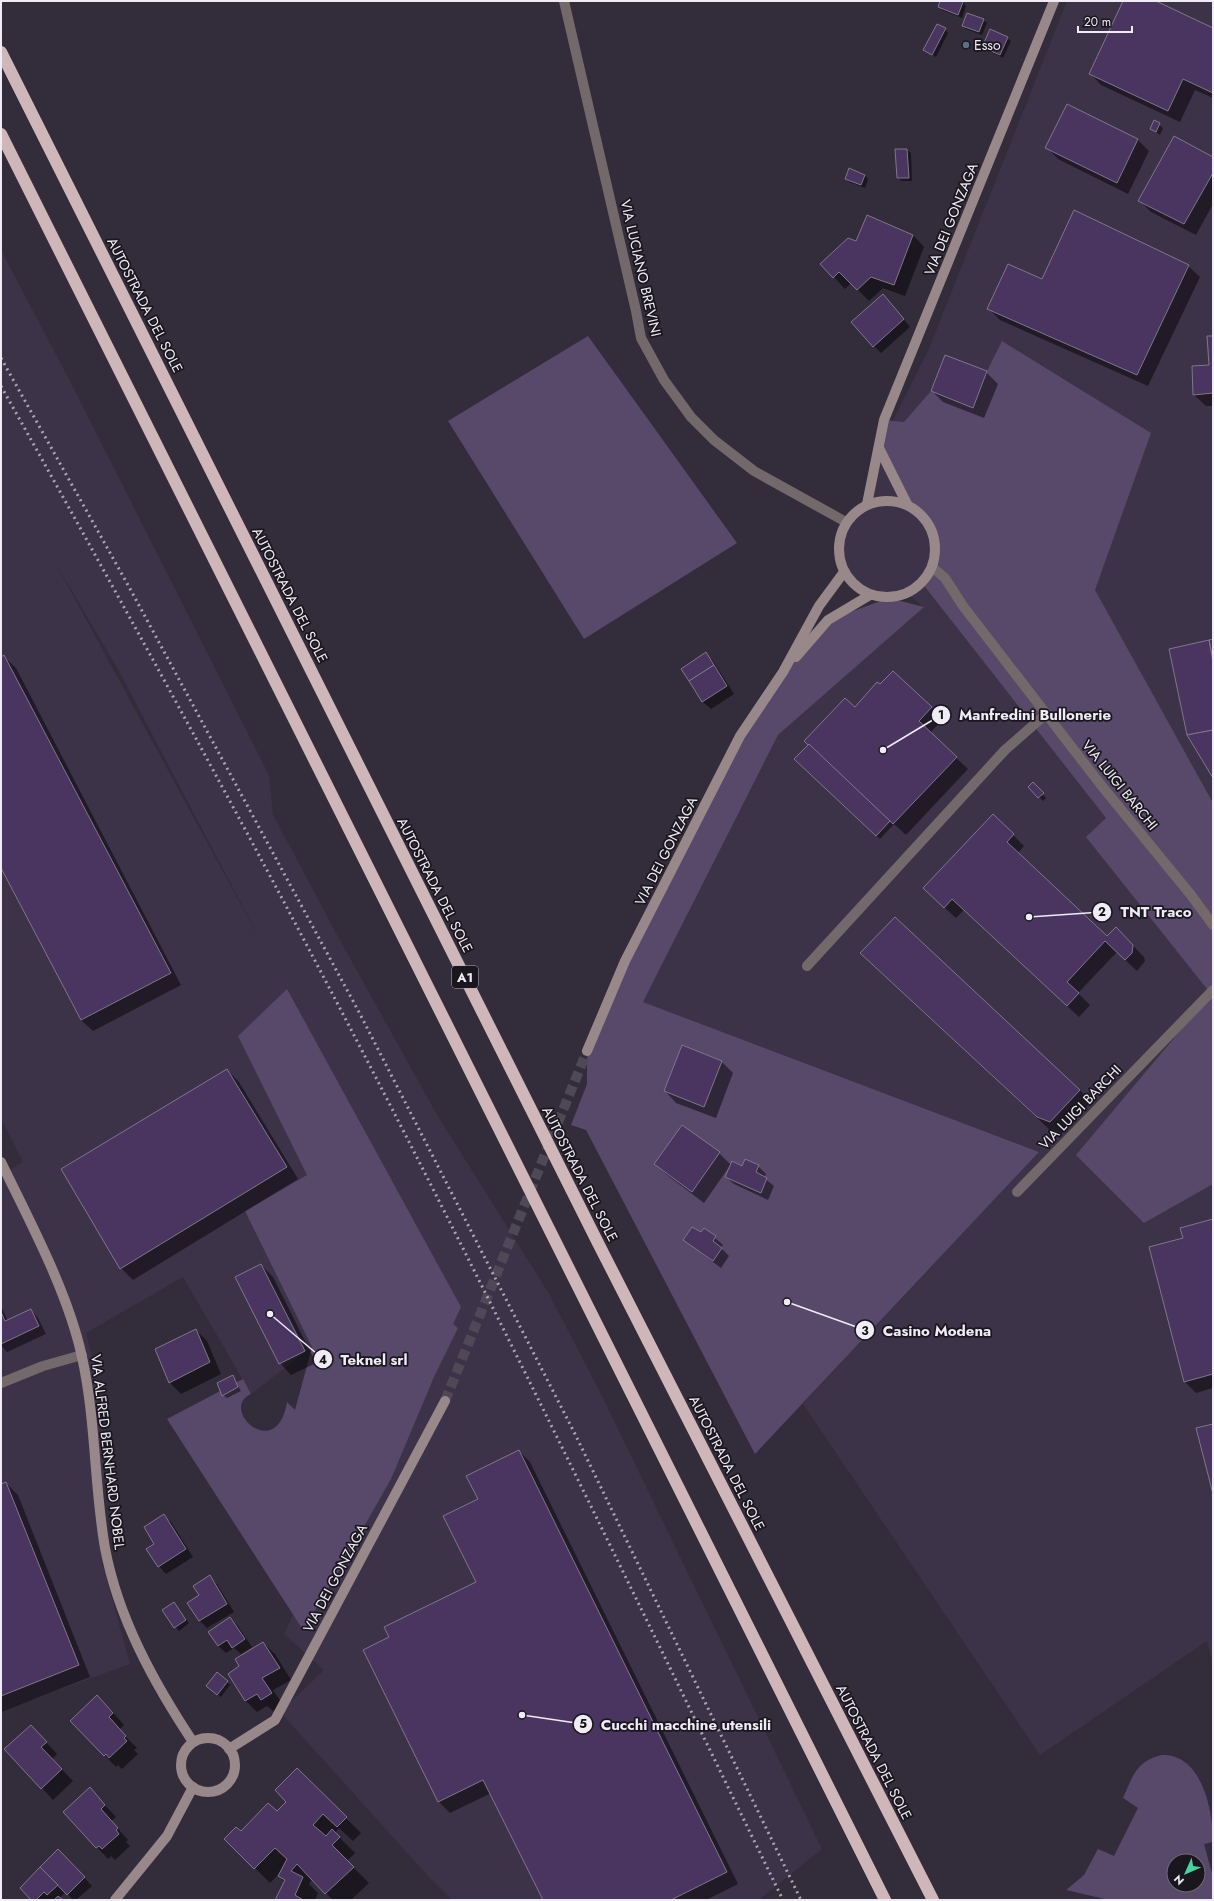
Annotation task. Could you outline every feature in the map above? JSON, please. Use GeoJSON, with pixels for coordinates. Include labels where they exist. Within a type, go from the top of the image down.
{"type":"FeatureCollection","features":[{"type":"Feature","properties":{"kind":"highway","name":"AUTOSTRADA DEL SOLE"},"geometry":{"type":"LineString","coordinates":[[1,52],[593,1234],[933,1900]]}},
{"type":"Feature","properties":{"kind":"highway","name":"A1"},"geometry":{"type":"LineString","coordinates":[[1,134],[885,1900]]}},
{"type":"Feature","properties":{"kind":"main road","name":"VIA DEI GONZAGA"},"geometry":{"type":"LineString","coordinates":[[867,504],[884,420],[1054,1]]}},
{"type":"Feature","properties":{"kind":"main road"},"geometry":{"type":"LineString","coordinates":[[879,448],[907,504],[926,520],[935,543],[932,567],[922,583],[907,593],[889,598],[870,595],[860,590],[844,572],[838,557],[846,522],[867,504],[880,500],[907,504]]}},
{"type":"Feature","properties":{"kind":"main road","name":"VIA DEI GONZAGA"},"geometry":{"type":"LineString","coordinates":[[587,1051],[625,961],[740,736],[783,672],[819,606],[844,572]]}},
{"type":"Feature","properties":{"kind":"main road","name":"VIA DEI GONZAGA"},"geometry":{"type":"LineString","coordinates":[[783,672],[828,620],[870,595]]}},
{"type":"Feature","properties":{"kind":"main road","name":"VIA ALFRED BERNHARD NOBEL"},"geometry":{"type":"LineString","coordinates":[[1,1162],[69,1312],[82,1355],[91,1412],[105,1547],[112,1577],[127,1622],[142,1653],[176,1715],[193,1742]]}},
{"type":"Feature","properties":{"kind":"main road","name":"VIA DEI GONZAGA"},"geometry":{"type":"LineString","coordinates":[[229,1749],[275,1720],[445,1402]]}},
{"type":"Feature","properties":{"kind":"main road"},"geometry":{"type":"LineString","coordinates":[[209,1738],[220,1741],[229,1749],[234,1758],[235,1769],[231,1779],[223,1787],[213,1791],[202,1791],[193,1787],[186,1780],[182,1773],[181,1764],[185,1752],[193,1742],[209,1738]]}},
{"type":"Feature","properties":{"kind":"main road"},"geometry":{"type":"LineString","coordinates":[[115,1900],[167,1836],[176,1816],[193,1787]]}},
{"type":"Feature","properties":{"kind":"street","name":"VIA LUCIANO BREVINI"},"geometry":{"type":"LineString","coordinates":[[564,1],[641,338],[664,380],[691,418],[714,440],[754,471],[846,522]]}},
{"type":"Feature","properties":{"kind":"street","name":"VIA LUIGI BARCHI"},"geometry":{"type":"LineString","coordinates":[[932,567],[945,578],[964,606],[1046,714],[1101,785],[1191,895],[1213,925]]}},
{"type":"Feature","properties":{"kind":"street"},"geometry":{"type":"LineString","coordinates":[[807,966],[1005,750],[1046,714]]}},
{"type":"Feature","properties":{"kind":"street","name":"VIA LUIGI BARCHI"},"geometry":{"type":"LineString","coordinates":[[1017,1192],[1213,990]]}},
{"type":"Feature","properties":{"kind":"street"},"geometry":{"type":"LineString","coordinates":[[1,1383],[44,1366],[82,1355]]}},
{"type":"Feature","properties":{"kind":"shaded area"},"geometry":{"type":"Polygon","coordinates":[[[1067,1],[1213,1],[1213,1664],[1207,1641],[1040,1755],[803,1404],[1039,1152],[643,1002],[778,735],[923,607],[907,593],[889,598],[870,595],[844,572],[839,557],[839,544],[846,522],[867,504],[879,448],[928,351],[1067,1]]]}},
{"type":"Feature","properties":{"kind":"shaded area"},"geometry":{"type":"Polygon","coordinates":[[[1,250],[72,385],[269,775],[273,815],[341,942],[436,1113],[548,1292],[601,1394],[822,1849],[759,1900],[452,1900],[428,1876],[280,1712],[324,1670],[284,1634],[313,1572],[312,1347],[251,1394],[183,1277],[86,1333],[94,1365],[104,1467],[102,1562],[130,1664],[1,1711],[1,1175],[23,1162],[1,1118],[1,250]],[[56,564],[264,947],[119,671],[56,564]]]}},
{"type":"Feature","properties":{"kind":"shaded area"},"geometry":{"type":"Polygon","coordinates":[[[588,336],[737,543],[584,639],[448,421],[588,336]]]}},
{"type":"Feature","properties":{"kind":"shaded area"},"geometry":{"type":"Polygon","coordinates":[[[1002,341],[1151,433],[1095,590],[1213,803],[1213,1184],[1144,1223],[1076,1155],[1211,994],[1086,837],[1106,818],[922,583],[932,567],[935,543],[926,520],[907,504],[879,448],[884,420],[904,422],[931,391],[973,407],[987,371],[1002,341]]]}},
{"type":"Feature","properties":{"kind":"shaded area"},"geometry":{"type":"Polygon","coordinates":[[[889,598],[924,607],[778,735],[643,1002],[1039,1152],[755,1454],[586,1130],[571,1125],[587,1084],[587,1051],[625,961],[740,736],[783,672],[828,620],[889,598]]]}},
{"type":"Feature","properties":{"kind":"shaded area"},"geometry":{"type":"Polygon","coordinates":[[[287,989],[461,1307],[453,1324],[458,1328],[434,1377],[391,1479],[303,1630],[167,1419],[243,1379],[251,1394],[243,1401],[241,1410],[245,1419],[253,1427],[263,1431],[273,1429],[281,1420],[287,1402],[295,1410],[312,1347],[245,1211],[307,1175],[238,1036],[287,989]]]}},
{"type":"Feature","properties":{"kind":"shaded area"},"geometry":{"type":"Polygon","coordinates":[[[1162,1755],[1176,1757],[1187,1764],[1196,1774],[1202,1786],[1211,1815],[1213,1842],[1204,1844],[1213,1877],[1213,1900],[1109,1900],[1066,1890],[1084,1875],[1098,1849],[1114,1856],[1138,1808],[1123,1798],[1136,1770],[1146,1761],[1162,1755]]]}},
{"type":"Feature","properties":{"kind":"building"},"geometry":{"type":"Polygon","coordinates":[[[940,1],[963,2],[958,15],[938,7],[940,1]]]}},
{"type":"Feature","properties":{"kind":"building"},"geometry":{"type":"Polygon","coordinates":[[[1123,1],[1156,1],[1213,28],[1213,93],[1183,79],[1168,111],[1089,74],[1123,1]]]}},
{"type":"Feature","properties":{"kind":"building"},"geometry":{"type":"Polygon","coordinates":[[[967,13],[984,19],[979,32],[962,26],[967,13]]]}},
{"type":"Feature","properties":{"kind":"building"},"geometry":{"type":"Polygon","coordinates":[[[937,24],[946,28],[932,55],[923,50],[937,24]]]}},
{"type":"Feature","properties":{"kind":"building"},"geometry":{"type":"Polygon","coordinates":[[[990,29],[1008,37],[1000,55],[982,47],[990,29]]]}},
{"type":"Feature","properties":{"kind":"building"},"geometry":{"type":"Polygon","coordinates":[[[1067,104],[1138,139],[1117,183],[1045,148],[1067,104]]]}},
{"type":"Feature","properties":{"kind":"building"},"geometry":{"type":"Polygon","coordinates":[[[1154,120],[1160,123],[1156,132],[1150,129],[1154,120]]]}},
{"type":"Feature","properties":{"kind":"building"},"geometry":{"type":"Polygon","coordinates":[[[1174,136],[1213,157],[1213,173],[1184,224],[1138,201],[1174,136]]]}},
{"type":"Feature","properties":{"kind":"building"},"geometry":{"type":"Polygon","coordinates":[[[895,149],[907,149],[909,178],[897,178],[895,149]]]}},
{"type":"Feature","properties":{"kind":"building"},"geometry":{"type":"Polygon","coordinates":[[[849,168],[865,175],[861,185],[845,179],[849,168]]]}},
{"type":"Feature","properties":{"kind":"building"},"geometry":{"type":"Polygon","coordinates":[[[1074,210],[1189,265],[1137,375],[987,309],[1008,264],[1042,279],[1074,210]]]}},
{"type":"Feature","properties":{"kind":"building"},"geometry":{"type":"Polygon","coordinates":[[[867,215],[913,235],[894,285],[871,277],[857,290],[839,272],[833,278],[820,264],[848,238],[856,241],[867,215]]]}},
{"type":"Feature","properties":{"kind":"building"},"geometry":{"type":"Polygon","coordinates":[[[883,294],[904,319],[873,347],[851,322],[883,294]]]}},
{"type":"Feature","properties":{"kind":"building"},"geometry":{"type":"Polygon","coordinates":[[[1207,336],[1213,336],[1213,393],[1193,395],[1192,366],[1209,365],[1207,336]]]}},
{"type":"Feature","properties":{"kind":"building"},"geometry":{"type":"Polygon","coordinates":[[[945,355],[987,371],[973,408],[931,391],[945,355]]]}},
{"type":"Feature","properties":{"kind":"building"},"geometry":{"type":"Polygon","coordinates":[[[1213,639],[1213,662],[1209,640],[1213,639]]]}},
{"type":"Feature","properties":{"kind":"building"},"geometry":{"type":"Polygon","coordinates":[[[1209,640],[1213,662],[1213,730],[1187,735],[1169,649],[1209,640]]]}},
{"type":"Feature","properties":{"kind":"building"},"geometry":{"type":"Polygon","coordinates":[[[706,652],[714,665],[689,681],[681,669],[706,652]]]}},
{"type":"Feature","properties":{"kind":"building"},"geometry":{"type":"Polygon","coordinates":[[[4,655],[171,973],[81,1020],[1,868],[1,657],[4,655]]]}},
{"type":"Feature","properties":{"kind":"building"},"geometry":{"type":"Polygon","coordinates":[[[714,665],[727,686],[702,702],[689,681],[714,665]]]}},
{"type":"Feature","properties":{"kind":"building"},"geometry":{"type":"Polygon","coordinates":[[[893,671],[932,707],[919,721],[957,757],[893,824],[804,741],[845,698],[855,707],[877,682],[880,684],[893,671]]]}},
{"type":"Feature","properties":{"kind":"building"},"geometry":{"type":"Polygon","coordinates":[[[1213,730],[1213,778],[1187,735],[1213,730]]]}},
{"type":"Feature","properties":{"kind":"building"},"geometry":{"type":"Polygon","coordinates":[[[809,744],[890,821],[876,836],[794,759],[809,744]]]}},
{"type":"Feature","properties":{"kind":"building"},"geometry":{"type":"Polygon","coordinates":[[[1033,782],[1044,793],[1038,798],[1028,787],[1033,782]]]}},
{"type":"Feature","properties":{"kind":"building"},"geometry":{"type":"Polygon","coordinates":[[[993,814],[1014,834],[1007,842],[1107,936],[1116,927],[1133,945],[1132,953],[1125,960],[1105,941],[1067,982],[1079,993],[1067,1006],[952,899],[944,908],[923,888],[993,814]]]}},
{"type":"Feature","properties":{"kind":"building"},"geometry":{"type":"Polygon","coordinates":[[[895,917],[1080,1090],[1050,1122],[1037,1117],[860,953],[895,917]]]}},
{"type":"Feature","properties":{"kind":"building"},"geometry":{"type":"Polygon","coordinates":[[[682,1045],[722,1061],[704,1107],[664,1091],[682,1045]]]}},
{"type":"Feature","properties":{"kind":"building"},"geometry":{"type":"Polygon","coordinates":[[[227,1069],[287,1167],[120,1269],[61,1169],[227,1069]]]}},
{"type":"Feature","properties":{"kind":"building"},"geometry":{"type":"Polygon","coordinates":[[[682,1125],[720,1152],[692,1192],[654,1164],[682,1125]]]}},
{"type":"Feature","properties":{"kind":"building"},"geometry":{"type":"Polygon","coordinates":[[[745,1159],[759,1165],[756,1172],[767,1178],[761,1193],[725,1177],[732,1161],[742,1166],[745,1159]]]}},
{"type":"Feature","properties":{"kind":"building"},"geometry":{"type":"Polygon","coordinates":[[[1213,1219],[1213,1374],[1184,1382],[1149,1247],[1183,1238],[1180,1228],[1213,1219]]]}},
{"type":"Feature","properties":{"kind":"building"},"geometry":{"type":"Polygon","coordinates":[[[692,1227],[701,1232],[704,1228],[716,1236],[713,1241],[722,1248],[713,1261],[683,1240],[692,1227]]]}},
{"type":"Feature","properties":{"kind":"building"},"geometry":{"type":"Polygon","coordinates":[[[261,1264],[305,1351],[279,1364],[235,1277],[261,1264]]]}},
{"type":"Feature","properties":{"kind":"building"},"geometry":{"type":"Polygon","coordinates":[[[31,1309],[39,1326],[1,1344],[1,1312],[5,1321],[31,1309]]]}},
{"type":"Feature","properties":{"kind":"building"},"geometry":{"type":"Polygon","coordinates":[[[196,1329],[210,1362],[169,1383],[155,1349],[196,1329]]]}},
{"type":"Feature","properties":{"kind":"building"},"geometry":{"type":"Polygon","coordinates":[[[233,1375],[238,1387],[222,1396],[217,1383],[233,1375]]]}},
{"type":"Feature","properties":{"kind":"building"},"geometry":{"type":"Polygon","coordinates":[[[1213,1424],[1213,1494],[1196,1428],[1213,1424]]]}},
{"type":"Feature","properties":{"kind":"building"},"geometry":{"type":"Polygon","coordinates":[[[519,1450],[727,1872],[671,1900],[543,1900],[483,1780],[438,1802],[363,1650],[389,1637],[384,1627],[476,1582],[443,1516],[478,1499],[466,1476],[519,1450]]]}},
{"type":"Feature","properties":{"kind":"building"},"geometry":{"type":"Polygon","coordinates":[[[6,1482],[79,1665],[1,1696],[1,1484],[6,1482]]]}},
{"type":"Feature","properties":{"kind":"building"},"geometry":{"type":"Polygon","coordinates":[[[164,1514],[186,1549],[158,1567],[146,1549],[154,1544],[144,1527],[164,1514]]]}},
{"type":"Feature","properties":{"kind":"building"},"geometry":{"type":"Polygon","coordinates":[[[210,1575],[227,1604],[199,1621],[187,1603],[199,1595],[193,1586],[210,1575]]]}},
{"type":"Feature","properties":{"kind":"building"},"geometry":{"type":"Polygon","coordinates":[[[174,1602],[186,1620],[174,1628],[162,1610],[174,1602]]]}},
{"type":"Feature","properties":{"kind":"building"},"geometry":{"type":"Polygon","coordinates":[[[230,1617],[245,1639],[232,1648],[227,1640],[218,1646],[208,1632],[230,1617]]]}},
{"type":"Feature","properties":{"kind":"building"},"geometry":{"type":"Polygon","coordinates":[[[263,1642],[280,1668],[262,1678],[272,1693],[261,1700],[257,1694],[245,1701],[228,1674],[239,1666],[235,1659],[263,1642]]]}},
{"type":"Feature","properties":{"kind":"building"},"geometry":{"type":"Polygon","coordinates":[[[217,1672],[228,1681],[217,1695],[206,1686],[217,1672]]]}},
{"type":"Feature","properties":{"kind":"building"},"geometry":{"type":"Polygon","coordinates":[[[97,1695],[113,1713],[109,1717],[126,1736],[124,1738],[127,1741],[109,1758],[106,1754],[104,1756],[70,1721],[97,1695]]]}},
{"type":"Feature","properties":{"kind":"building"},"geometry":{"type":"Polygon","coordinates":[[[31,1725],[47,1742],[41,1747],[62,1769],[41,1789],[4,1749],[31,1725]]]}},
{"type":"Feature","properties":{"kind":"building"},"geometry":{"type":"Polygon","coordinates":[[[297,1768],[347,1817],[337,1827],[323,1814],[313,1825],[326,1836],[332,1829],[340,1837],[332,1845],[354,1867],[325,1894],[297,1864],[291,1871],[303,1877],[295,1895],[303,1900],[275,1900],[285,1880],[278,1876],[287,1859],[275,1848],[254,1869],[224,1839],[236,1827],[241,1831],[268,1803],[277,1811],[286,1802],[275,1790],[297,1768]]]}},
{"type":"Feature","properties":{"kind":"building"},"geometry":{"type":"Polygon","coordinates":[[[90,1787],[105,1805],[101,1809],[118,1828],[116,1830],[119,1834],[102,1849],[99,1846],[96,1848],[63,1812],[90,1787]]]}},
{"type":"Feature","properties":{"kind":"building"},"geometry":{"type":"Polygon","coordinates":[[[58,1849],[85,1877],[67,1895],[40,1867],[58,1849]]]}},
{"type":"Feature","properties":{"kind":"building"},"geometry":{"type":"Polygon","coordinates":[[[40,1867],[58,1885],[47,1895],[44,1892],[36,1900],[31,1900],[20,1888],[40,1867]]]}},
{"type":"Feature","properties":{"kind":"building"},"geometry":{"type":"Polygon","coordinates":[[[58,1896],[63,1900],[54,1900],[58,1896]]]}},
{"type":"Feature","properties":{"kind":"tunnel"},"geometry":{"type":"LineString","coordinates":[[445,1401],[587,1051]]}},
{"type":"Feature","properties":{"kind":"railway"},"geometry":{"type":"LineString","coordinates":[[1,358],[128,585],[360,1014],[575,1434],[801,1900]]}},
{"type":"Feature","properties":{"kind":"railway"},"geometry":{"type":"LineString","coordinates":[[1,386],[218,780],[402,1127],[567,1458],[783,1900]]}},
{"type":"Feature","properties":{"kind":"place","name":"Esso"},"geometry":{"type":"Point","coordinates":[966,45]}},
{"type":"Feature","properties":{"kind":"place","name":"Manfredini Bullonerie"},"geometry":{"type":"Point","coordinates":[883,750]}},
{"type":"Feature","properties":{"kind":"place","name":"TNT Traco"},"geometry":{"type":"Point","coordinates":[1029,917]}},
{"type":"Feature","properties":{"kind":"place","name":"Casino Modena"},"geometry":{"type":"Point","coordinates":[787,1302]}},
{"type":"Feature","properties":{"kind":"place","name":"Teknel srl"},"geometry":{"type":"Point","coordinates":[270,1314]}},
{"type":"Feature","properties":{"kind":"place","name":"Cucchi macchine utensili"},"geometry":{"type":"Point","coordinates":[522,1715]}}]}
